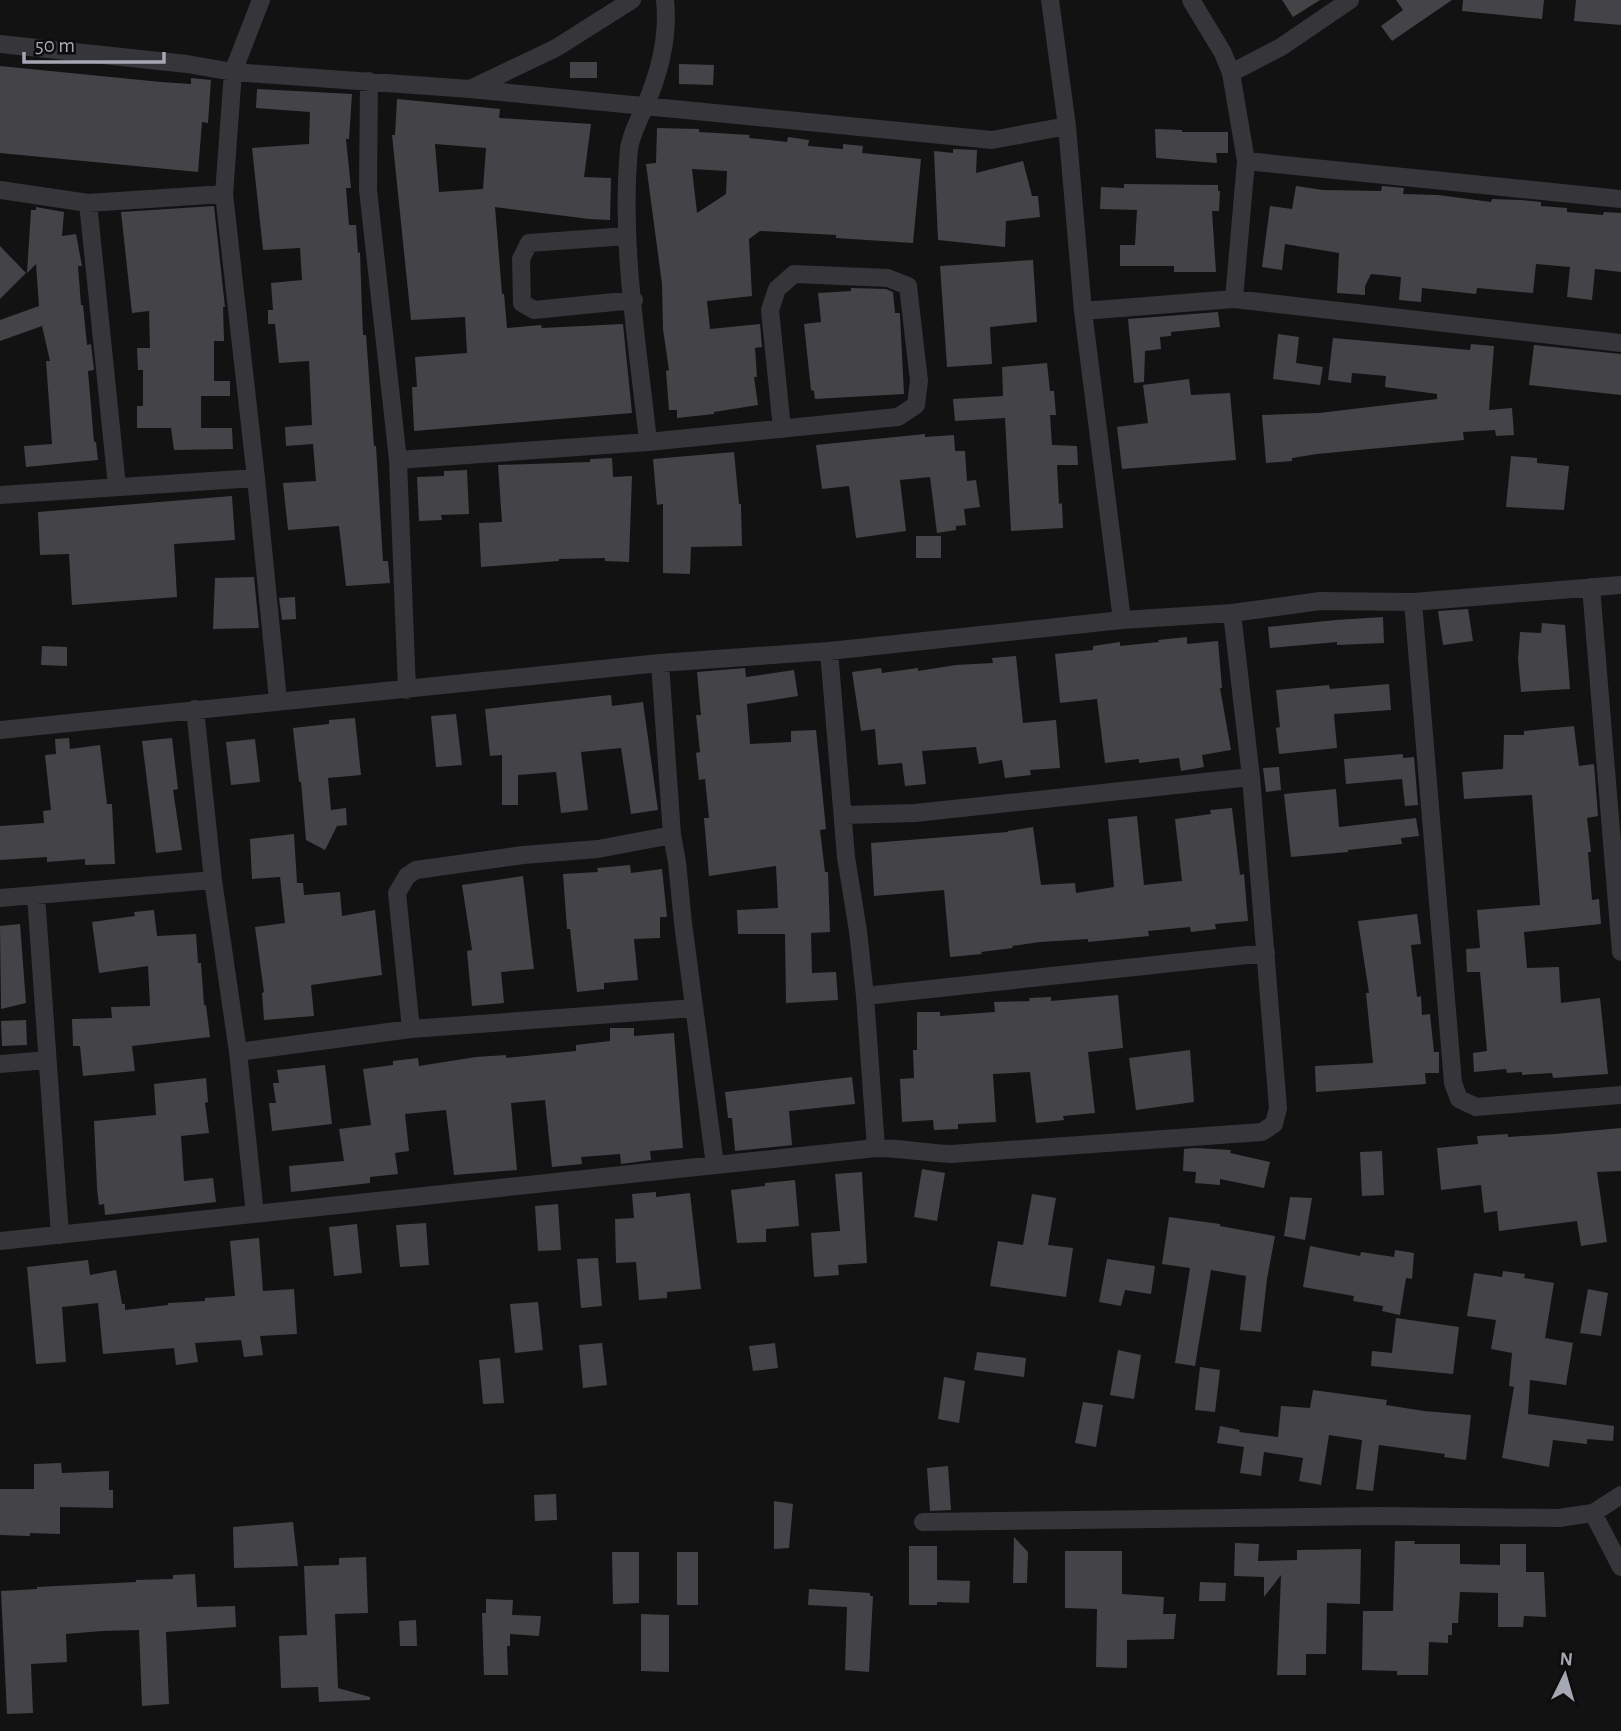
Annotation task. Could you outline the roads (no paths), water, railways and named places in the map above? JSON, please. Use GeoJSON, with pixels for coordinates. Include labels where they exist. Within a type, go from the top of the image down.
{"type":"FeatureCollection","features":[{"type":"Feature","properties":{"kind":"street"},"geometry":{"type":"LineString","coordinates":[[261,0],[233,72],[224,194],[278,700]]}},
{"type":"Feature","properties":{"kind":"street"},"geometry":{"type":"LineString","coordinates":[[470,89],[556,48],[632,0]]}},
{"type":"Feature","properties":{"kind":"street"},"geometry":{"type":"LineString","coordinates":[[649,442],[627,236],[626,186],[629,144],[660,70],[667,16],[666,0]]}},
{"type":"Feature","properties":{"kind":"street"},"geometry":{"type":"LineString","coordinates":[[1050,0],[1067,126],[1083,311],[1122,620]]}},
{"type":"Feature","properties":{"kind":"street"},"geometry":{"type":"LineString","coordinates":[[1193,0],[1231,72],[1246,161],[1234,299]]}},
{"type":"Feature","properties":{"kind":"street"},"geometry":{"type":"LineString","coordinates":[[1231,72],[1281,47],[1350,0]]}},
{"type":"Feature","properties":{"kind":"street"},"geometry":{"type":"LineString","coordinates":[[0,44],[187,64],[233,72],[470,89],[992,140],[1067,126]]}},
{"type":"Feature","properties":{"kind":"street"},"geometry":{"type":"LineString","coordinates":[[369,81],[368,190],[398,460],[407,690]]}},
{"type":"Feature","properties":{"kind":"street"},"geometry":{"type":"LineString","coordinates":[[1246,161],[1621,199]]}},
{"type":"Feature","properties":{"kind":"street"},"geometry":{"type":"LineString","coordinates":[[0,190],[88,203],[224,194]]}},
{"type":"Feature","properties":{"kind":"street"},"geometry":{"type":"LineString","coordinates":[[88,203],[117,486]]}},
{"type":"Feature","properties":{"kind":"street"},"geometry":{"type":"LineString","coordinates":[[627,236],[530,243],[521,259],[522,303],[534,310],[634,300]]}},
{"type":"Feature","properties":{"kind":"street"},"geometry":{"type":"LineString","coordinates":[[398,460],[649,442],[782,429],[898,417],[916,405],[919,381],[908,286],[888,278],[794,274],[776,289],[770,310],[782,429]]}},
{"type":"Feature","properties":{"kind":"street"},"geometry":{"type":"LineString","coordinates":[[1083,311],[1234,299],[1621,343]]}},
{"type":"Feature","properties":{"kind":"street"},"geometry":{"type":"LineString","coordinates":[[0,495],[256,478]]}},
{"type":"Feature","properties":{"kind":"street"},"geometry":{"type":"LineString","coordinates":[[0,730],[660,663],[829,651],[1122,620],[1232,613],[1320,601],[1412,603],[1621,585]]}},
{"type":"Feature","properties":{"kind":"street"},"geometry":{"type":"LineString","coordinates":[[1591,587],[1621,952]]}},
{"type":"Feature","properties":{"kind":"street"},"geometry":{"type":"LineString","coordinates":[[1412,603],[1453,1083],[1459,1099],[1476,1107],[1621,1095]]}},
{"type":"Feature","properties":{"kind":"street"},"geometry":{"type":"LineString","coordinates":[[0,1241],[876,1148],[951,1154],[1262,1132],[1274,1124],[1278,1108],[1251,777],[1232,613]]}},
{"type":"Feature","properties":{"kind":"street"},"geometry":{"type":"LineString","coordinates":[[829,651],[846,857],[865,996],[876,1148]]}},
{"type":"Feature","properties":{"kind":"street"},"geometry":{"type":"LineString","coordinates":[[660,663],[672,835],[715,1165]]}},
{"type":"Feature","properties":{"kind":"street"},"geometry":{"type":"LineString","coordinates":[[195,709],[213,880],[238,1052],[255,1214]]}},
{"type":"Feature","properties":{"kind":"street"},"geometry":{"type":"LineString","coordinates":[[844,815],[915,813],[1251,777]]}},
{"type":"Feature","properties":{"kind":"street"},"geometry":{"type":"LineString","coordinates":[[411,1029],[397,893],[407,876],[416,870],[523,855],[598,849],[672,835]]}},
{"type":"Feature","properties":{"kind":"street"},"geometry":{"type":"LineString","coordinates":[[0,898],[213,880]]}},
{"type":"Feature","properties":{"kind":"street"},"geometry":{"type":"LineString","coordinates":[[36,894],[60,1235]]}},
{"type":"Feature","properties":{"kind":"street"},"geometry":{"type":"LineString","coordinates":[[865,996],[1266,953]]}},
{"type":"Feature","properties":{"kind":"street"},"geometry":{"type":"LineString","coordinates":[[238,1052],[411,1029],[694,1007]]}},
{"type":"Feature","properties":{"kind":"street"},"geometry":{"type":"LineString","coordinates":[[0,1064],[47,1060]]}},
{"type":"Feature","properties":{"kind":"street"},"geometry":{"type":"LineString","coordinates":[[923,1522],[1379,1516],[1559,1518],[1592,1513],[1621,1495]]}},
{"type":"Feature","properties":{"kind":"street"},"geometry":{"type":"LineString","coordinates":[[1592,1513],[1621,1567]]}}]}
